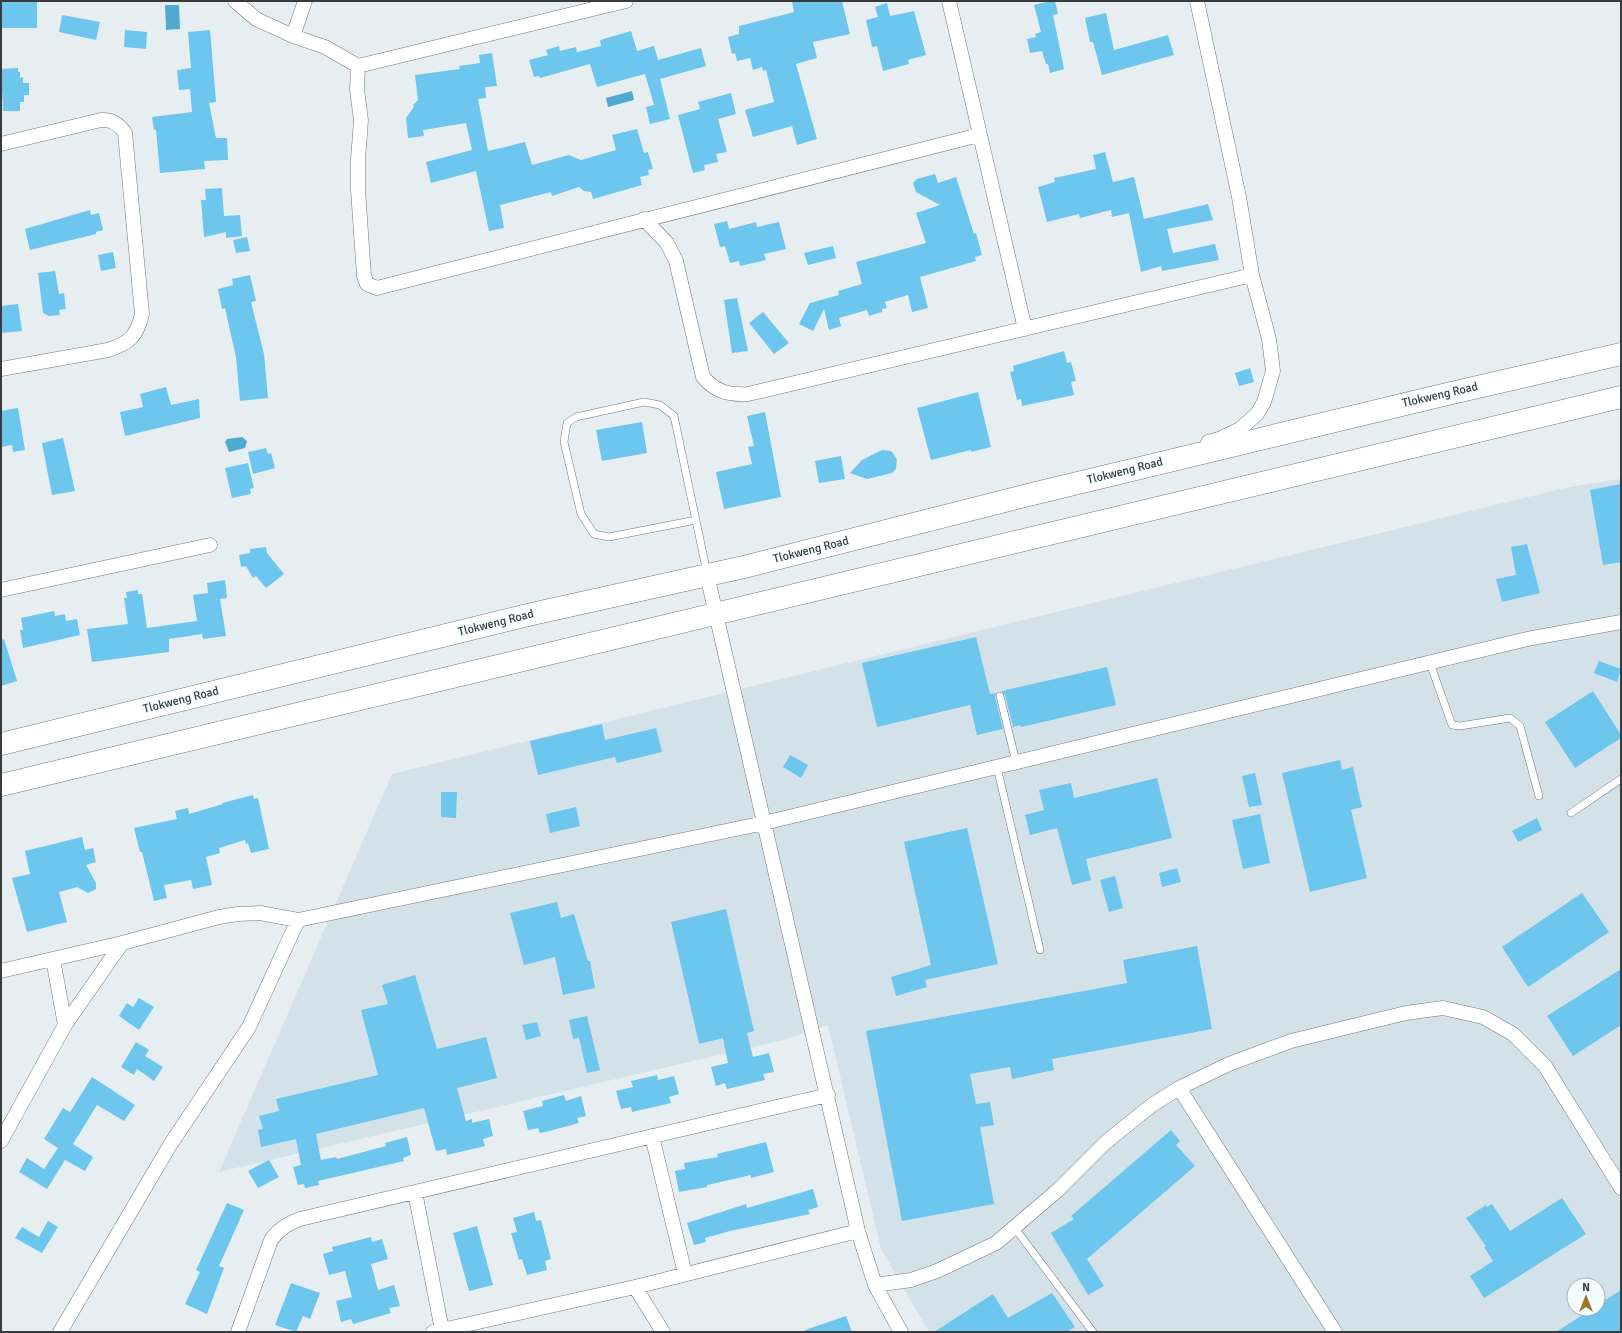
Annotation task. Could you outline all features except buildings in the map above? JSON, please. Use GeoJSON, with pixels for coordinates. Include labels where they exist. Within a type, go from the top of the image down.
{"type":"FeatureCollection","features":[{"type":"Feature","properties":{"kind":"main road","name":"Tlokweng Road"},"geometry":{"type":"LineString","coordinates":[[1,744],[532,614],[707,575],[1435,396],[1621,354]]}},
{"type":"Feature","properties":{"kind":"main road"},"geometry":{"type":"LineString","coordinates":[[1,785],[436,682],[544,654],[716,615],[1621,397]]}},
{"type":"Feature","properties":{"kind":"street"},"geometry":{"type":"LineString","coordinates":[[235,1],[256,19],[293,36],[324,47],[358,66],[626,1]]}},
{"type":"Feature","properties":{"kind":"street"},"geometry":{"type":"LineString","coordinates":[[293,36],[305,1]]}},
{"type":"Feature","properties":{"kind":"street"},"geometry":{"type":"LineString","coordinates":[[950,1],[979,135],[1025,329]]}},
{"type":"Feature","properties":{"kind":"street"},"geometry":{"type":"LineString","coordinates":[[1028,495],[1048,485],[1123,463],[1220,439],[1240,429],[1257,414],[1264,402],[1273,371],[1269,339],[1252,274],[1239,197],[1197,1]]}},
{"type":"Feature","properties":{"kind":"street"},"geometry":{"type":"LineString","coordinates":[[358,66],[357,90],[361,120],[358,159],[359,222],[364,276],[367,284],[377,288],[979,135]]}},
{"type":"Feature","properties":{"kind":"street"},"geometry":{"type":"LineString","coordinates":[[1,144],[108,119],[121,127],[125,133],[142,314],[139,328],[131,339],[120,346],[108,350],[1,368]]}},
{"type":"Feature","properties":{"kind":"street"},"geometry":{"type":"LineString","coordinates":[[644,219],[664,240],[673,254],[703,377],[711,386],[722,392],[735,395],[748,394],[1252,274]]}},
{"type":"Feature","properties":{"kind":"street"},"geometry":{"type":"LineString","coordinates":[[1,590],[210,545]]}},
{"type":"Feature","properties":{"kind":"street"},"geometry":{"type":"LineString","coordinates":[[707,575],[828,1095],[858,1231],[874,1285],[901,1332]]}},
{"type":"Feature","properties":{"kind":"street"},"geometry":{"type":"LineString","coordinates":[[1,971],[238,914],[260,913],[298,920],[764,823],[1527,639],[1621,623]]}},
{"type":"Feature","properties":{"kind":"street"},"geometry":{"type":"LineString","coordinates":[[60,1332],[170,1145],[249,1027],[298,920]]}},
{"type":"Feature","properties":{"kind":"street"},"geometry":{"type":"LineString","coordinates":[[1,1141],[66,1025],[122,943]]}},
{"type":"Feature","properties":{"kind":"street"},"geometry":{"type":"LineString","coordinates":[[53,959],[66,1025]]}},
{"type":"Feature","properties":{"kind":"street"},"geometry":{"type":"LineString","coordinates":[[874,1285],[911,1280],[937,1271],[996,1243],[1058,1190],[1106,1142],[1152,1105],[1179,1088],[1229,1064],[1291,1041],[1385,1018],[1443,1008],[1483,1017],[1513,1034],[1545,1066],[1621,1188]]}},
{"type":"Feature","properties":{"kind":"street"},"geometry":{"type":"LineString","coordinates":[[1179,1088],[1335,1332]]}},
{"type":"Feature","properties":{"kind":"street"},"geometry":{"type":"LineString","coordinates":[[238,1332],[271,1240],[286,1224],[300,1219],[828,1095]]}},
{"type":"Feature","properties":{"kind":"street"},"geometry":{"type":"LineString","coordinates":[[652,1136],[685,1274]]}},
{"type":"Feature","properties":{"kind":"street"},"geometry":{"type":"LineString","coordinates":[[415,1192],[438,1331],[635,1287],[858,1231]]}},
{"type":"Feature","properties":{"kind":"street"},"geometry":{"type":"LineString","coordinates":[[635,1287],[663,1332]]}},
{"type":"Feature","properties":{"kind":"lane"},"geometry":{"type":"LineString","coordinates":[[696,520],[609,537],[594,534],[581,514],[564,442],[567,423],[576,417],[644,402],[660,405],[674,416],[696,520],[707,575]]}},
{"type":"Feature","properties":{"kind":"lane"},"geometry":{"type":"LineString","coordinates":[[1430,663],[1452,725],[1460,726],[1510,718],[1520,726],[1539,796]]}},
{"type":"Feature","properties":{"kind":"lane"},"geometry":{"type":"LineString","coordinates":[[1000,696],[1016,762]]}},
{"type":"Feature","properties":{"kind":"lane"},"geometry":{"type":"LineString","coordinates":[[997,767],[1040,950]]}},
{"type":"Feature","properties":{"kind":"lane"},"geometry":{"type":"LineString","coordinates":[[1570,813],[1621,778]]}},
{"type":"Feature","properties":{"kind":"lane"},"geometry":{"type":"LineString","coordinates":[[1014,1227],[1093,1332]]}},
{"type":"Feature","properties":{"kind":"shaded area"},"geometry":{"type":"Polygon","coordinates":[[[1621,479],[1621,1332],[929,1332],[881,1249],[828,1025],[783,1040],[219,1172],[392,774],[1569,487],[1621,479]]]}},
{"type":"Feature","properties":{"kind":"water"},"geometry":{"type":"Polygon","coordinates":[[[165,5],[179,5],[180,29],[166,30],[165,5]]]}},
{"type":"Feature","properties":{"kind":"water"},"geometry":{"type":"Polygon","coordinates":[[[632,91],[634,100],[608,107],[606,98],[632,91]]]}},
{"type":"Feature","properties":{"kind":"water"},"geometry":{"type":"Polygon","coordinates":[[[242,437],[247,441],[245,448],[229,452],[225,442],[227,439],[242,437]]]}}]}
